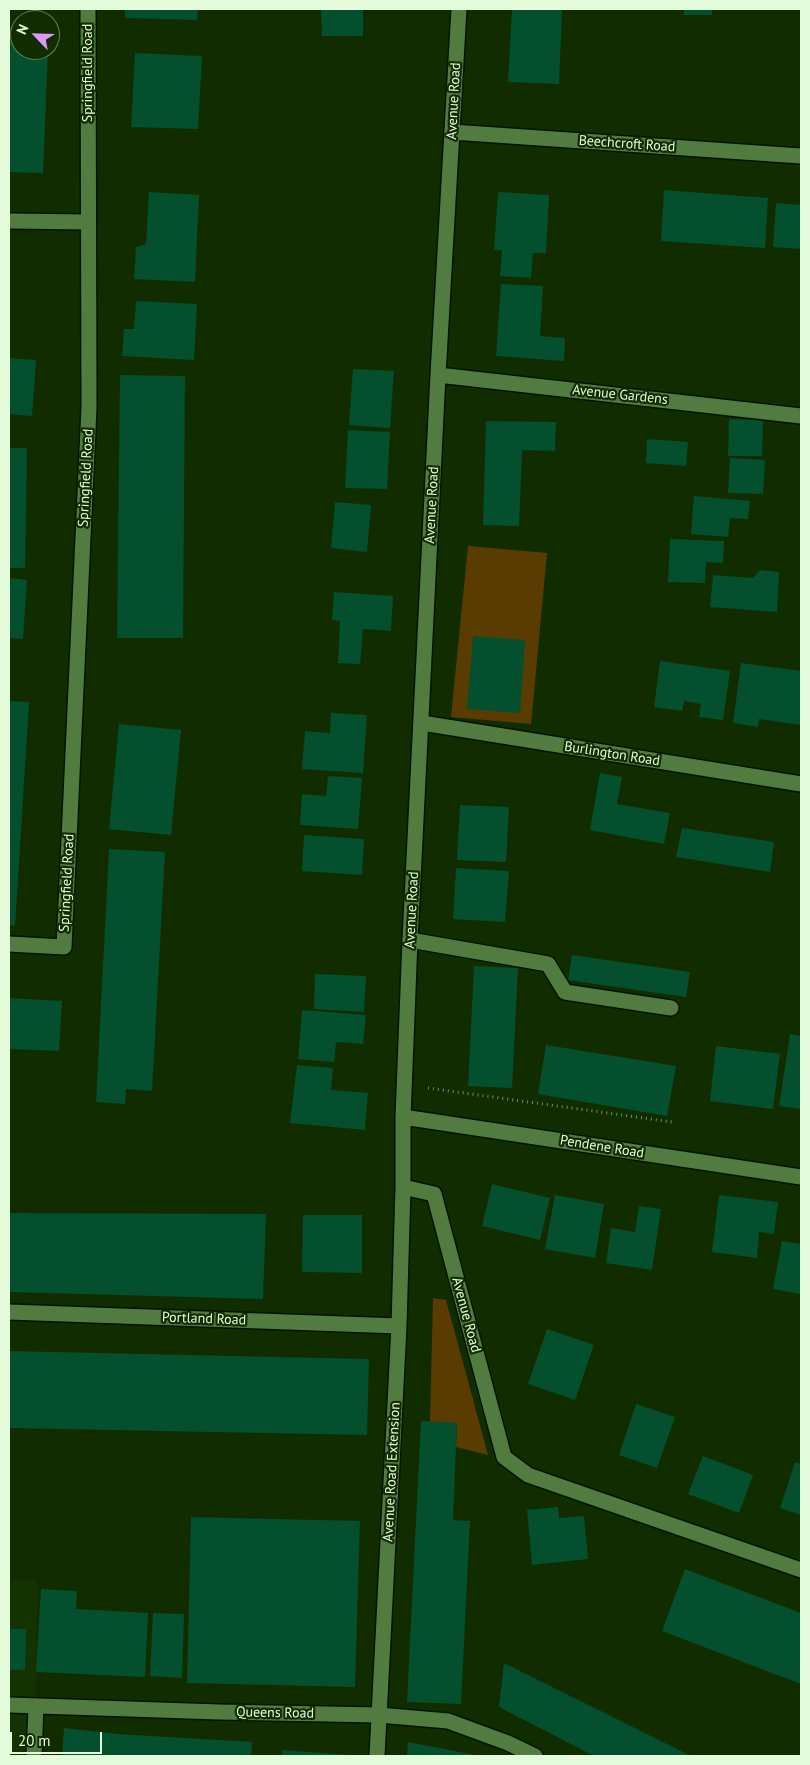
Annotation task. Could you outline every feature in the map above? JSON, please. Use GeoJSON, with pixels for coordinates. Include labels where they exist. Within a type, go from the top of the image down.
{"type":"FeatureCollection","features":[{"type":"Feature","properties":{"kind":"street","name":"Springfield Road"},"geometry":{"type":"LineString","coordinates":[[9,944],[64,947],[89,408],[88,9]]}},
{"type":"Feature","properties":{"kind":"street","name":"Avenue Road"},"geometry":{"type":"LineString","coordinates":[[458,9],[410,940],[403,1117],[403,1187],[434,1194],[504,1457],[528,1475],[801,1570]]}},
{"type":"Feature","properties":{"kind":"street","name":"Beechcroft Road"},"geometry":{"type":"LineString","coordinates":[[452,132],[801,156]]}},
{"type":"Feature","properties":{"kind":"street"},"geometry":{"type":"LineString","coordinates":[[9,221],[88,222]]}},
{"type":"Feature","properties":{"kind":"street","name":"Avenue Gardens"},"geometry":{"type":"LineString","coordinates":[[438,374],[801,416]]}},
{"type":"Feature","properties":{"kind":"street","name":"Burlington Road"},"geometry":{"type":"LineString","coordinates":[[422,724],[801,784]]}},
{"type":"Feature","properties":{"kind":"street"},"geometry":{"type":"LineString","coordinates":[[410,940],[548,964],[565,992],[671,1008]]}},
{"type":"Feature","properties":{"kind":"street","name":"Pendene Road"},"geometry":{"type":"LineString","coordinates":[[403,1117],[801,1177]]}},
{"type":"Feature","properties":{"kind":"street","name":"Avenue Road Extension"},"geometry":{"type":"LineString","coordinates":[[378,1756],[399,1326],[403,1187]]}},
{"type":"Feature","properties":{"kind":"street","name":"Portland Road"},"geometry":{"type":"LineString","coordinates":[[9,1312],[399,1326]]}},
{"type":"Feature","properties":{"kind":"street","name":"Queens Road"},"geometry":{"type":"LineString","coordinates":[[9,1705],[379,1715],[448,1721],[508,1743],[535,1756]]}},
{"type":"Feature","properties":{"kind":"street"},"geometry":{"type":"LineString","coordinates":[[34,1756],[36,1706]]}},
{"type":"Feature","properties":{"kind":"path"},"geometry":{"type":"LineString","coordinates":[[405,1085],[672,1122]]}},
{"type":"Feature","properties":{"kind":"shaded area"},"geometry":{"type":"Polygon","coordinates":[[[468,546],[547,553],[531,724],[451,717],[468,546]]]}},
{"type":"Feature","properties":{"kind":"shaded area"},"geometry":{"type":"Polygon","coordinates":[[[433,1298],[446,1300],[488,1455],[456,1447],[457,1423],[430,1422],[433,1298]]]}},
{"type":"Feature","properties":{"kind":"shaded area"},"geometry":{"type":"Polygon","coordinates":[[[38,1580],[34,1756],[9,1756],[9,1581],[38,1580]]]}},
{"type":"Feature","properties":{"kind":"building"},"geometry":{"type":"Polygon","coordinates":[[[125,9],[198,9],[197,20],[125,18],[125,9]]]}},
{"type":"Feature","properties":{"kind":"building"},"geometry":{"type":"Polygon","coordinates":[[[321,9],[363,9],[363,36],[322,36],[321,9]]]}},
{"type":"Feature","properties":{"kind":"building"},"geometry":{"type":"Polygon","coordinates":[[[512,9],[562,9],[559,84],[508,82],[512,9]]]}},
{"type":"Feature","properties":{"kind":"building"},"geometry":{"type":"Polygon","coordinates":[[[684,9],[712,9],[712,15],[684,15],[684,9]]]}},
{"type":"Feature","properties":{"kind":"building"},"geometry":{"type":"Polygon","coordinates":[[[10,27],[10,60],[48,60],[43,173],[9,172],[10,27]]]}},
{"type":"Feature","properties":{"kind":"building"},"geometry":{"type":"Polygon","coordinates":[[[135,53],[202,56],[198,129],[131,127],[135,53]]]}},
{"type":"Feature","properties":{"kind":"building"},"geometry":{"type":"Polygon","coordinates":[[[664,190],[768,198],[765,248],[661,241],[664,190]]]}},
{"type":"Feature","properties":{"kind":"building"},"geometry":{"type":"Polygon","coordinates":[[[149,192],[199,195],[195,282],[134,279],[136,247],[146,244],[149,192]]]}},
{"type":"Feature","properties":{"kind":"building"},"geometry":{"type":"Polygon","coordinates":[[[498,192],[549,195],[546,253],[533,253],[531,278],[500,276],[502,250],[494,250],[498,192]]]}},
{"type":"Feature","properties":{"kind":"building"},"geometry":{"type":"Polygon","coordinates":[[[776,203],[801,205],[801,249],[773,247],[776,203]]]}},
{"type":"Feature","properties":{"kind":"building"},"geometry":{"type":"Polygon","coordinates":[[[501,284],[543,286],[540,336],[565,338],[564,361],[496,356],[501,284]]]}},
{"type":"Feature","properties":{"kind":"building"},"geometry":{"type":"Polygon","coordinates":[[[136,301],[197,304],[194,360],[122,356],[124,329],[134,329],[136,301]]]}},
{"type":"Feature","properties":{"kind":"building"},"geometry":{"type":"Polygon","coordinates":[[[9,358],[36,360],[32,416],[9,414],[9,358]]]}},
{"type":"Feature","properties":{"kind":"building"},"geometry":{"type":"Polygon","coordinates":[[[353,369],[394,371],[390,428],[349,425],[353,369]]]}},
{"type":"Feature","properties":{"kind":"building"},"geometry":{"type":"Polygon","coordinates":[[[120,375],[185,376],[183,638],[117,638],[120,375]]]}},
{"type":"Feature","properties":{"kind":"building"},"geometry":{"type":"Polygon","coordinates":[[[729,419],[763,420],[762,456],[728,456],[729,419]]]}},
{"type":"Feature","properties":{"kind":"building"},"geometry":{"type":"Polygon","coordinates":[[[486,421],[556,422],[555,451],[522,450],[519,526],[483,525],[486,421]]]}},
{"type":"Feature","properties":{"kind":"building"},"geometry":{"type":"Polygon","coordinates":[[[348,430],[390,432],[387,489],[345,488],[348,430]]]}},
{"type":"Feature","properties":{"kind":"building"},"geometry":{"type":"Polygon","coordinates":[[[647,439],[688,442],[686,466],[646,463],[647,439]]]}},
{"type":"Feature","properties":{"kind":"building"},"geometry":{"type":"Polygon","coordinates":[[[9,448],[27,448],[25,568],[9,568],[9,448]]]}},
{"type":"Feature","properties":{"kind":"building"},"geometry":{"type":"Polygon","coordinates":[[[730,458],[765,460],[763,494],[728,493],[730,458]]]}},
{"type":"Feature","properties":{"kind":"building"},"geometry":{"type":"Polygon","coordinates":[[[694,496],[750,501],[748,519],[730,518],[728,537],[691,534],[694,496]]]}},
{"type":"Feature","properties":{"kind":"building"},"geometry":{"type":"Polygon","coordinates":[[[335,502],[371,505],[367,552],[331,548],[335,502]]]}},
{"type":"Feature","properties":{"kind":"building"},"geometry":{"type":"Polygon","coordinates":[[[670,539],[724,541],[723,563],[706,562],[705,583],[668,582],[670,539]]]}},
{"type":"Feature","properties":{"kind":"building"},"geometry":{"type":"Polygon","coordinates":[[[760,570],[779,572],[777,612],[710,607],[713,575],[753,578],[760,570]]]}},
{"type":"Feature","properties":{"kind":"building"},"geometry":{"type":"Polygon","coordinates":[[[9,578],[27,580],[23,639],[9,638],[9,578]]]}},
{"type":"Feature","properties":{"kind":"building"},"geometry":{"type":"Polygon","coordinates":[[[334,592],[393,596],[391,631],[363,629],[360,664],[338,663],[340,621],[332,620],[334,592]]]}},
{"type":"Feature","properties":{"kind":"building"},"geometry":{"type":"Polygon","coordinates":[[[473,636],[525,640],[520,713],[467,709],[473,636]]]}},
{"type":"Feature","properties":{"kind":"building"},"geometry":{"type":"Polygon","coordinates":[[[660,661],[730,671],[723,720],[699,717],[701,704],[684,701],[682,711],[654,707],[660,661]]]}},
{"type":"Feature","properties":{"kind":"building"},"geometry":{"type":"Polygon","coordinates":[[[741,663],[801,671],[801,725],[759,719],[758,727],[733,723],[741,663]]]}},
{"type":"Feature","properties":{"kind":"building"},"geometry":{"type":"Polygon","coordinates":[[[9,701],[29,702],[15,926],[9,925],[9,701]]]}},
{"type":"Feature","properties":{"kind":"building"},"geometry":{"type":"Polygon","coordinates":[[[331,713],[367,715],[363,773],[302,769],[305,731],[330,733],[331,713]]]}},
{"type":"Feature","properties":{"kind":"building"},"geometry":{"type":"Polygon","coordinates":[[[119,724],[181,730],[171,835],[109,829],[119,724]]]}},
{"type":"Feature","properties":{"kind":"building"},"geometry":{"type":"Polygon","coordinates":[[[600,773],[622,777],[617,804],[670,813],[664,844],[590,830],[600,773]]]}},
{"type":"Feature","properties":{"kind":"building"},"geometry":{"type":"Polygon","coordinates":[[[328,776],[362,778],[358,829],[300,825],[302,794],[326,796],[328,776]]]}},
{"type":"Feature","properties":{"kind":"building"},"geometry":{"type":"Polygon","coordinates":[[[460,805],[509,807],[506,862],[457,860],[460,805]]]}},
{"type":"Feature","properties":{"kind":"building"},"geometry":{"type":"Polygon","coordinates":[[[682,828],[774,842],[770,872],[676,857],[682,828]]]}},
{"type":"Feature","properties":{"kind":"building"},"geometry":{"type":"Polygon","coordinates":[[[304,835],[364,839],[362,875],[302,871],[304,835]]]}},
{"type":"Feature","properties":{"kind":"building"},"geometry":{"type":"Polygon","coordinates":[[[109,849],[165,852],[152,1091],[126,1089],[125,1104],[96,1102],[109,849]]]}},
{"type":"Feature","properties":{"kind":"building"},"geometry":{"type":"Polygon","coordinates":[[[456,868],[509,871],[505,922],[453,919],[456,868]]]}},
{"type":"Feature","properties":{"kind":"building"},"geometry":{"type":"Polygon","coordinates":[[[572,955],[690,972],[686,997],[568,980],[572,955]]]}},
{"type":"Feature","properties":{"kind":"building"},"geometry":{"type":"Polygon","coordinates":[[[474,966],[518,968],[512,1088],[468,1086],[474,966]]]}},
{"type":"Feature","properties":{"kind":"building"},"geometry":{"type":"Polygon","coordinates":[[[315,974],[366,976],[364,1012],[314,1009],[315,974]]]}},
{"type":"Feature","properties":{"kind":"building"},"geometry":{"type":"Polygon","coordinates":[[[9,998],[62,1001],[59,1051],[9,1049],[9,998]]]}},
{"type":"Feature","properties":{"kind":"building"},"geometry":{"type":"Polygon","coordinates":[[[302,1010],[366,1015],[363,1044],[336,1042],[334,1062],[298,1059],[302,1010]]]}},
{"type":"Feature","properties":{"kind":"building"},"geometry":{"type":"Polygon","coordinates":[[[790,1034],[801,1036],[801,1109],[779,1106],[790,1034]]]}},
{"type":"Feature","properties":{"kind":"building"},"geometry":{"type":"Polygon","coordinates":[[[546,1045],[676,1066],[667,1116],[538,1094],[546,1045]]]}},
{"type":"Feature","properties":{"kind":"building"},"geometry":{"type":"Polygon","coordinates":[[[716,1046],[780,1054],[773,1109],[710,1101],[716,1046]]]}},
{"type":"Feature","properties":{"kind":"building"},"geometry":{"type":"Polygon","coordinates":[[[297,1065],[333,1068],[331,1090],[368,1093],[365,1130],[290,1123],[297,1065]]]}},
{"type":"Feature","properties":{"kind":"building"},"geometry":{"type":"Polygon","coordinates":[[[492,1184],[550,1198],[540,1240],[482,1226],[492,1184]]]}},
{"type":"Feature","properties":{"kind":"building"},"geometry":{"type":"Polygon","coordinates":[[[555,1195],[604,1204],[595,1258],[545,1249],[555,1195]]]}},
{"type":"Feature","properties":{"kind":"building"},"geometry":{"type":"Polygon","coordinates":[[[719,1195],[778,1202],[774,1234],[759,1232],[757,1258],[712,1252],[719,1195]]]}},
{"type":"Feature","properties":{"kind":"building"},"geometry":{"type":"Polygon","coordinates":[[[639,1206],[661,1209],[652,1270],[606,1263],[611,1228],[635,1232],[639,1206]]]}},
{"type":"Feature","properties":{"kind":"building"},"geometry":{"type":"Polygon","coordinates":[[[9,1213],[266,1214],[263,1299],[9,1292],[9,1213]]]}},
{"type":"Feature","properties":{"kind":"building"},"geometry":{"type":"Polygon","coordinates":[[[303,1215],[362,1215],[362,1273],[302,1272],[303,1215]]]}},
{"type":"Feature","properties":{"kind":"building"},"geometry":{"type":"Polygon","coordinates":[[[782,1241],[801,1244],[801,1294],[773,1289],[782,1241]]]}},
{"type":"Feature","properties":{"kind":"building"},"geometry":{"type":"Polygon","coordinates":[[[547,1329],[594,1345],[575,1400],[528,1384],[547,1329]]]}},
{"type":"Feature","properties":{"kind":"building"},"geometry":{"type":"Polygon","coordinates":[[[9,1351],[369,1359],[367,1435],[9,1428],[9,1351]]]}},
{"type":"Feature","properties":{"kind":"building"},"geometry":{"type":"Polygon","coordinates":[[[636,1404],[675,1417],[657,1468],[619,1455],[636,1404]]]}},
{"type":"Feature","properties":{"kind":"building"},"geometry":{"type":"Polygon","coordinates":[[[421,1421],[457,1423],[453,1520],[470,1521],[461,1704],[407,1702],[421,1421]]]}},
{"type":"Feature","properties":{"kind":"building"},"geometry":{"type":"Polygon","coordinates":[[[703,1456],[753,1475],[739,1513],[688,1494],[703,1456]]]}},
{"type":"Feature","properties":{"kind":"building"},"geometry":{"type":"Polygon","coordinates":[[[795,1462],[801,1464],[801,1515],[780,1508],[795,1462]]]}},
{"type":"Feature","properties":{"kind":"building"},"geometry":{"type":"Polygon","coordinates":[[[558,1507],[559,1518],[584,1516],[588,1559],[532,1565],[527,1510],[558,1507]]]}},
{"type":"Feature","properties":{"kind":"building"},"geometry":{"type":"Polygon","coordinates":[[[191,1517],[360,1521],[355,1687],[187,1683],[191,1517]]]}},
{"type":"Feature","properties":{"kind":"building"},"geometry":{"type":"Polygon","coordinates":[[[685,1569],[801,1613],[801,1684],[662,1631],[685,1569]]]}},
{"type":"Feature","properties":{"kind":"building"},"geometry":{"type":"Polygon","coordinates":[[[41,1589],[77,1591],[76,1609],[148,1613],[145,1677],[36,1672],[41,1589]]]}},
{"type":"Feature","properties":{"kind":"building"},"geometry":{"type":"Polygon","coordinates":[[[153,1613],[184,1614],[182,1678],[150,1676],[153,1613]]]}},
{"type":"Feature","properties":{"kind":"building"},"geometry":{"type":"Polygon","coordinates":[[[9,1629],[26,1629],[25,1670],[9,1670],[9,1629]]]}},
{"type":"Feature","properties":{"kind":"building"},"geometry":{"type":"Polygon","coordinates":[[[504,1663],[691,1756],[594,1756],[499,1707],[504,1663]]]}},
{"type":"Feature","properties":{"kind":"building"},"geometry":{"type":"Polygon","coordinates":[[[64,1728],[118,1734],[252,1742],[251,1756],[62,1756],[64,1728]]]}},
{"type":"Feature","properties":{"kind":"building"},"geometry":{"type":"Polygon","coordinates":[[[408,1742],[475,1755],[407,1756],[408,1742]]]}},
{"type":"Feature","properties":{"kind":"building"},"geometry":{"type":"Polygon","coordinates":[[[282,1750],[349,1755],[349,1756],[282,1756],[282,1750]]]}}]}
